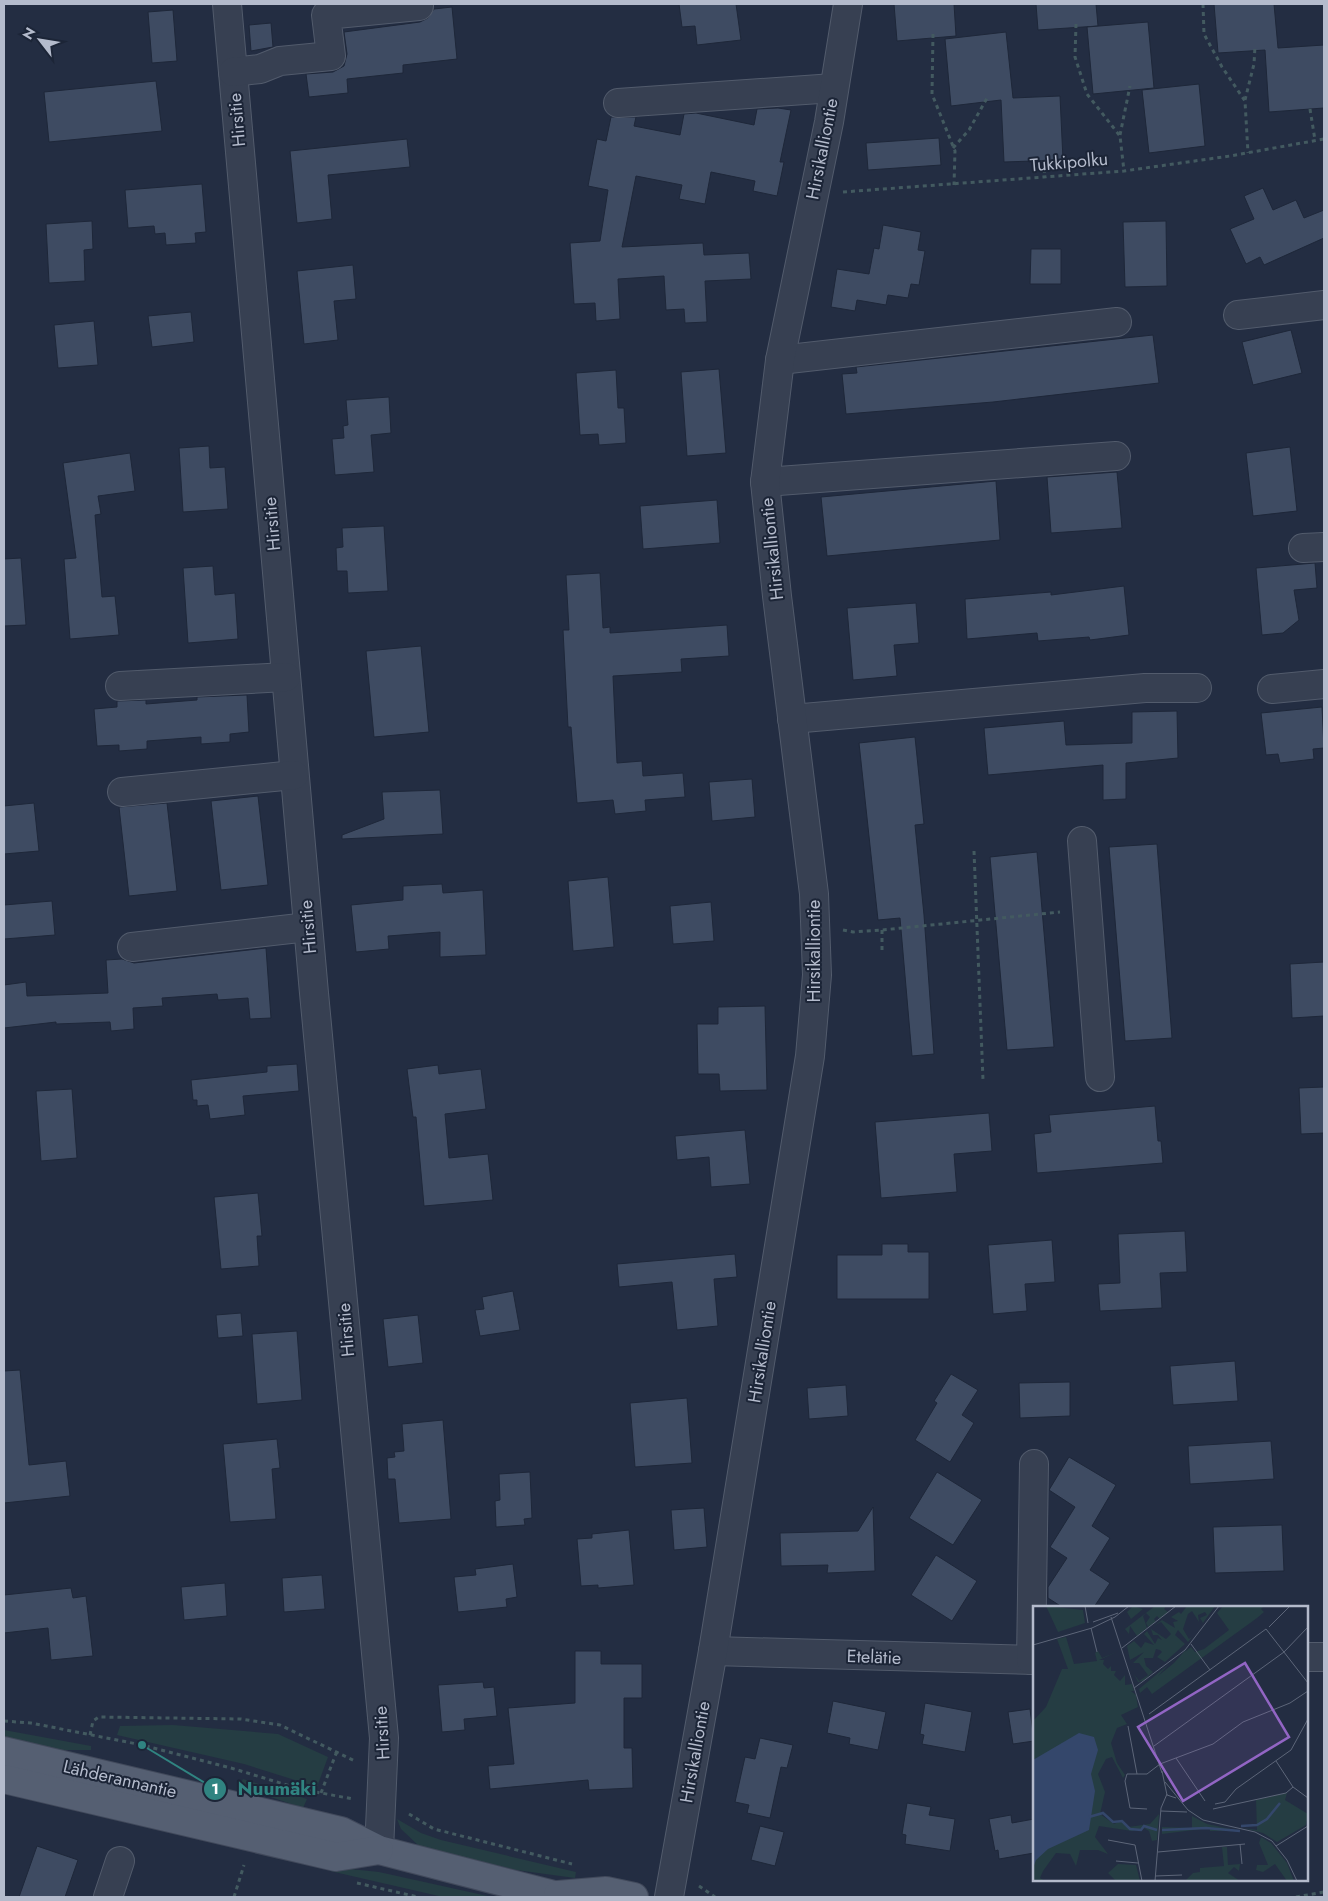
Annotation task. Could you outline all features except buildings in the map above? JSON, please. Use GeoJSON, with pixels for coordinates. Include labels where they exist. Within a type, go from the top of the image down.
{"type":"FeatureCollection","features":[{"type":"Feature","properties":{"kind":"main road","name":"Lähderannantie"},"geometry":{"type":"LineString","coordinates":[[4,1751],[341,1831],[379,1850],[560,1896],[606,1891],[634,1897]]}},
{"type":"Feature","properties":{"kind":"main road","name":"Lähderannantie"},"geometry":{"type":"LineString","coordinates":[[4,1779],[336,1857],[379,1850]]}},
{"type":"Feature","properties":{"kind":"street","name":"Hirsitie"},"geometry":{"type":"LineString","coordinates":[[227,4],[294,775],[384,1738],[379,1850]]}},
{"type":"Feature","properties":{"kind":"street","name":"Hirsikalliontie"},"geometry":{"type":"LineString","coordinates":[[669,1897],[713,1651],[810,1056],[817,975],[814,894],[765,482],[780,360],[814,194],[848,4]]}},
{"type":"Feature","properties":{"kind":"street"},"geometry":{"type":"LineString","coordinates":[[233,72],[260,69],[280,61],[331,56],[326,15],[419,6]]}},
{"type":"Feature","properties":{"kind":"street"},"geometry":{"type":"LineString","coordinates":[[618,103],[834,88]]}},
{"type":"Feature","properties":{"kind":"street"},"geometry":{"type":"LineString","coordinates":[[1238,314],[1324,305]]}},
{"type":"Feature","properties":{"kind":"street"},"geometry":{"type":"LineString","coordinates":[[780,360],[1118,322]]}},
{"type":"Feature","properties":{"kind":"street"},"geometry":{"type":"LineString","coordinates":[[765,482],[1116,456]]}},
{"type":"Feature","properties":{"kind":"street"},"geometry":{"type":"LineString","coordinates":[[120,686],[286,677]]}},
{"type":"Feature","properties":{"kind":"street"},"geometry":{"type":"LineString","coordinates":[[1272,688],[1324,684]]}},
{"type":"Feature","properties":{"kind":"street"},"geometry":{"type":"LineString","coordinates":[[792,719],[1145,688],[1197,688]]}},
{"type":"Feature","properties":{"kind":"street"},"geometry":{"type":"LineString","coordinates":[[122,792],[294,775]]}},
{"type":"Feature","properties":{"kind":"street"},"geometry":{"type":"LineString","coordinates":[[1082,841],[1100,1077]]}},
{"type":"Feature","properties":{"kind":"street"},"geometry":{"type":"LineString","coordinates":[[132,947],[308,928]]}},
{"type":"Feature","properties":{"kind":"street"},"geometry":{"type":"LineString","coordinates":[[1033,1606],[1034,1464]]}},
{"type":"Feature","properties":{"kind":"street","name":"Etelätie"},"geometry":{"type":"LineString","coordinates":[[713,1651],[1033,1660]]}},
{"type":"Feature","properties":{"kind":"street"},"geometry":{"type":"LineString","coordinates":[[1308,1657],[1324,1657]]}},
{"type":"Feature","properties":{"kind":"street"},"geometry":{"type":"LineString","coordinates":[[108,1897],[120,1861]]}},
{"type":"Feature","properties":{"kind":"path"},"geometry":{"type":"LineString","coordinates":[[1203,4],[1204,34],[1222,67],[1245,101]]}},
{"type":"Feature","properties":{"kind":"path"},"geometry":{"type":"LineString","coordinates":[[1076,24],[1075,57],[1087,94],[1120,136]]}},
{"type":"Feature","properties":{"kind":"path"},"geometry":{"type":"LineString","coordinates":[[933,34],[932,94],[953,148],[954,185]]}},
{"type":"Feature","properties":{"kind":"path"},"geometry":{"type":"LineString","coordinates":[[1248,153],[1245,101],[1254,64],[1255,46]]}},
{"type":"Feature","properties":{"kind":"path"},"geometry":{"type":"LineString","coordinates":[[1124,171],[1120,136],[1130,86]]}},
{"type":"Feature","properties":{"kind":"path"},"geometry":{"type":"LineString","coordinates":[[953,148],[969,130],[987,98]]}},
{"type":"Feature","properties":{"kind":"path"},"geometry":{"type":"LineString","coordinates":[[1310,109],[1315,140]]}},
{"type":"Feature","properties":{"kind":"path","name":"Tukkipolku"},"geometry":{"type":"LineString","coordinates":[[814,194],[1124,171],[1248,153],[1324,139]]}},
{"type":"Feature","properties":{"kind":"path"},"geometry":{"type":"LineString","coordinates":[[1043,161],[1045,178]]}},
{"type":"Feature","properties":{"kind":"path"},"geometry":{"type":"LineString","coordinates":[[974,851],[983,1080]]}},
{"type":"Feature","properties":{"kind":"path"},"geometry":{"type":"LineString","coordinates":[[815,925],[853,932],[1087,909]]}},
{"type":"Feature","properties":{"kind":"path"},"geometry":{"type":"LineString","coordinates":[[882,930],[882,953]]}},
{"type":"Feature","properties":{"kind":"path"},"geometry":{"type":"LineString","coordinates":[[90,1735],[93,1721],[99,1717],[240,1719],[280,1725],[364,1766],[384,1767]]}},
{"type":"Feature","properties":{"kind":"path"},"geometry":{"type":"LineString","coordinates":[[321,1793],[337,1752]]}},
{"type":"Feature","properties":{"kind":"path"},"geometry":{"type":"LineString","coordinates":[[234,1897],[246,1859]]}},
{"type":"Feature","properties":{"kind":"path"},"geometry":{"type":"LineString","coordinates":[[1296,1897],[1324,1892]]}},
{"type":"Feature","properties":{"kind":"green space"},"geometry":{"type":"Polygon","coordinates":[[[173,1725],[278,1734],[328,1757],[317,1787],[244,1764],[117,1735],[120,1726],[173,1725]]]}},
{"type":"Feature","properties":{"kind":"green space"},"geometry":{"type":"Polygon","coordinates":[[[4,1730],[91,1746],[91,1750],[53,1750],[4,1742],[4,1730]]]}},
{"type":"Feature","properties":{"kind":"green space"},"geometry":{"type":"Polygon","coordinates":[[[243,1779],[307,1799],[303,1808],[239,1786],[243,1779]]]}},
{"type":"Feature","properties":{"kind":"green space"},"geometry":{"type":"Polygon","coordinates":[[[397,1819],[421,1833],[441,1840],[576,1872],[575,1878],[516,1870],[419,1846],[401,1829],[397,1819]]]}},
{"type":"Feature","properties":{"kind":"green space"},"geometry":{"type":"Polygon","coordinates":[[[331,1867],[379,1872],[492,1897],[443,1897],[330,1871],[331,1867]]]}},
{"type":"Feature","properties":{"kind":"place","name":"Nuumäki"},"geometry":{"type":"Point","coordinates":[142,1745]}}]}
